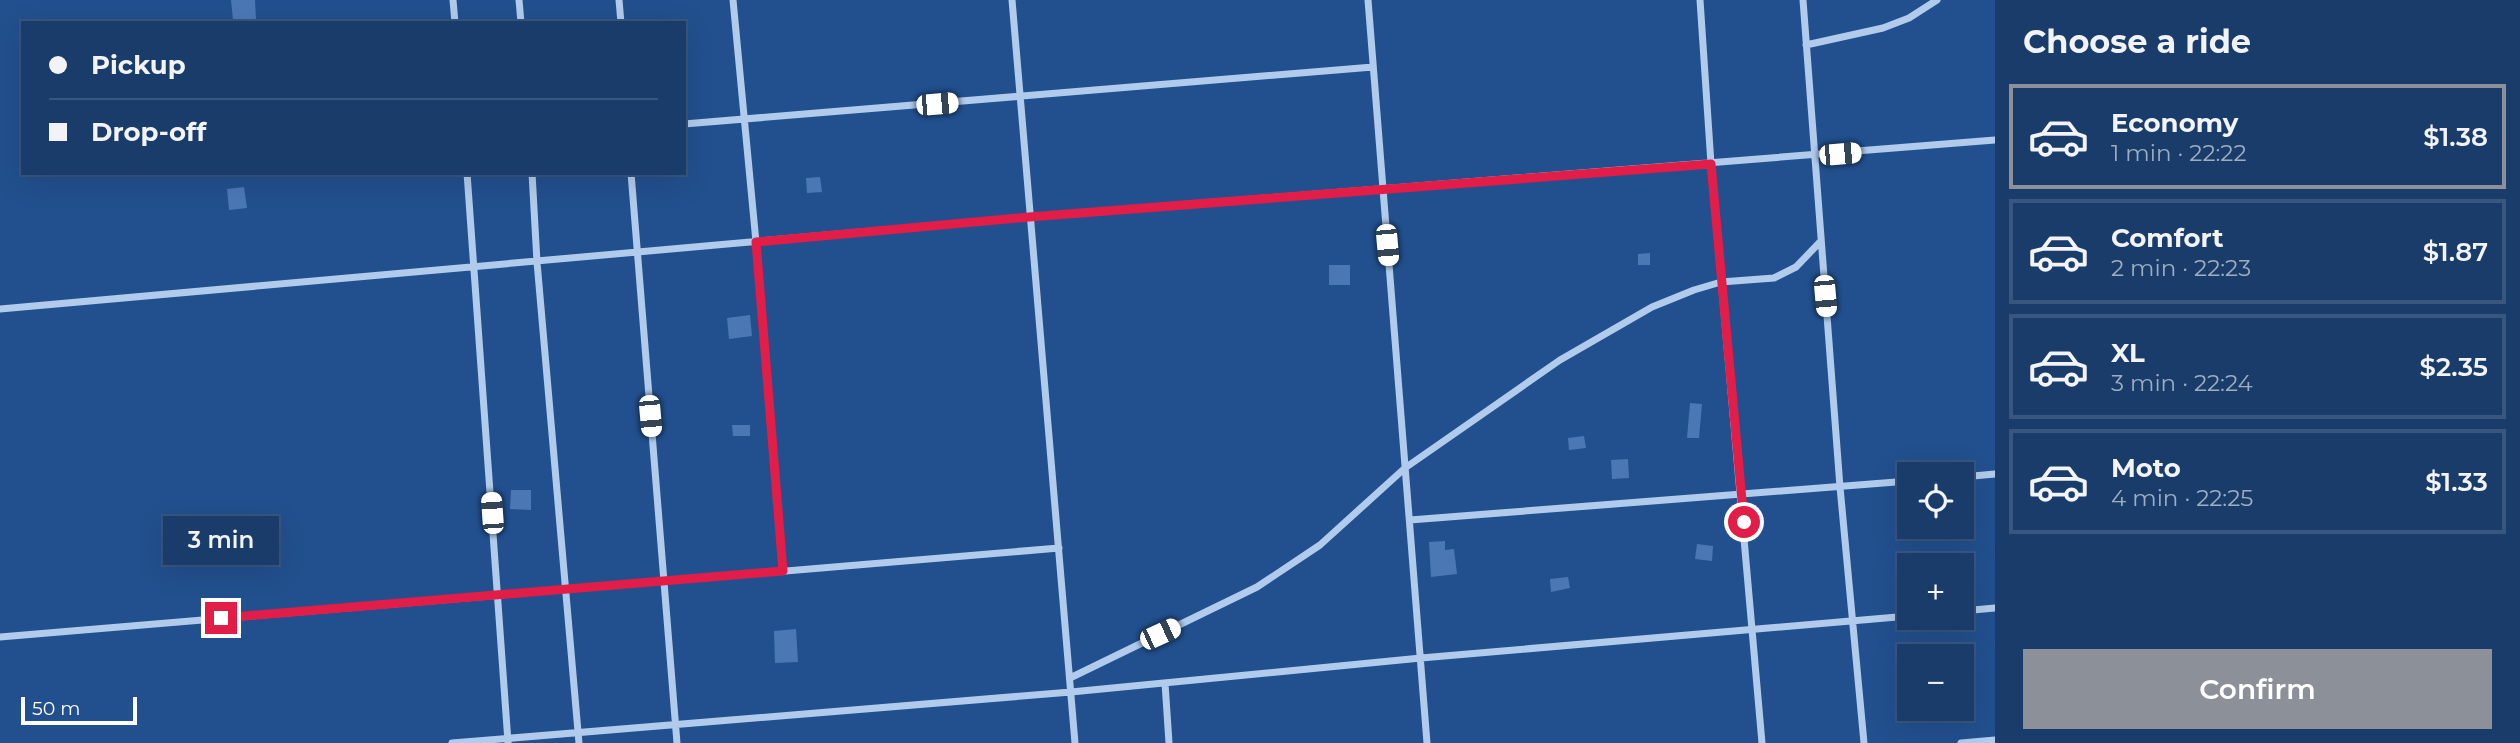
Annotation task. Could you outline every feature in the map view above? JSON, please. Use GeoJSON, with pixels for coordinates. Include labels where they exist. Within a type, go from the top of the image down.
{"type":"FeatureCollection","features":[{"type":"Feature","properties":{"kind":"street"},"geometry":{"type":"LineString","coordinates":[[453,0],[455,21]]}},
{"type":"Feature","properties":{"kind":"street"},"geometry":{"type":"LineString","coordinates":[[519,0],[521,21]]}},
{"type":"Feature","properties":{"kind":"street"},"geometry":{"type":"LineString","coordinates":[[619,0],[621,21]]}},
{"type":"Feature","properties":{"kind":"street"},"geometry":{"type":"LineString","coordinates":[[733,0],[783,571]]}},
{"type":"Feature","properties":{"kind":"street"},"geometry":{"type":"LineString","coordinates":[[1012,0],[1075,743]]}},
{"type":"Feature","properties":{"kind":"street"},"geometry":{"type":"LineString","coordinates":[[1368,0],[1427,743]]}},
{"type":"Feature","properties":{"kind":"street"},"geometry":{"type":"LineString","coordinates":[[1700,0],[1711,164],[1762,743]]}},
{"type":"Feature","properties":{"kind":"street"},"geometry":{"type":"LineString","coordinates":[[1803,0],[1840,487],[1864,743]]}},
{"type":"Feature","properties":{"kind":"street"},"geometry":{"type":"LineString","coordinates":[[1806,45],[1883,28],[1909,18],[1937,0]]}},
{"type":"Feature","properties":{"kind":"street"},"geometry":{"type":"LineString","coordinates":[[686,124],[1373,67]]}},
{"type":"Feature","properties":{"kind":"street"},"geometry":{"type":"LineString","coordinates":[[0,309],[1029,217],[1995,140]]}},
{"type":"Feature","properties":{"kind":"street"},"geometry":{"type":"LineString","coordinates":[[467,175],[508,741]]}},
{"type":"Feature","properties":{"kind":"street"},"geometry":{"type":"LineString","coordinates":[[532,175],[537,262],[579,743]]}},
{"type":"Feature","properties":{"kind":"street"},"geometry":{"type":"LineString","coordinates":[[631,175],[677,743]]}},
{"type":"Feature","properties":{"kind":"street"},"geometry":{"type":"LineString","coordinates":[[1070,678],[1258,587],[1320,545],[1405,468],[1560,360],[1652,306],[1721,282],[1774,278],[1796,267],[1821,242]]}},
{"type":"Feature","properties":{"kind":"street"},"geometry":{"type":"LineString","coordinates":[[1974,476],[1995,474]]}},
{"type":"Feature","properties":{"kind":"street"},"geometry":{"type":"LineString","coordinates":[[1409,520],[1897,482]]}},
{"type":"Feature","properties":{"kind":"street"},"geometry":{"type":"LineString","coordinates":[[0,637],[1059,548]]}},
{"type":"Feature","properties":{"kind":"street"},"geometry":{"type":"LineString","coordinates":[[1974,610],[1995,608]]}},
{"type":"Feature","properties":{"kind":"street"},"geometry":{"type":"LineString","coordinates":[[452,743],[508,741],[675,724],[1071,692],[1421,658],[1897,617]]}},
{"type":"Feature","properties":{"kind":"street"},"geometry":{"type":"LineString","coordinates":[[1165,683],[1169,743]]}},
{"type":"Feature","properties":{"kind":"street"},"geometry":{"type":"LineString","coordinates":[[1961,743],[1995,740]]}},
{"type":"Feature","properties":{"kind":"building"},"geometry":{"type":"Polygon","coordinates":[[[231,0],[255,0],[256,19],[233,20],[231,0]]]}},
{"type":"Feature","properties":{"kind":"building"},"geometry":{"type":"Polygon","coordinates":[[[820,177],[822,192],[807,193],[806,178],[820,177]]]}},
{"type":"Feature","properties":{"kind":"building"},"geometry":{"type":"Polygon","coordinates":[[[244,187],[247,208],[229,210],[227,189],[244,187]]]}},
{"type":"Feature","properties":{"kind":"building"},"geometry":{"type":"Polygon","coordinates":[[[1650,253],[1650,265],[1638,265],[1638,254],[1650,253]]]}},
{"type":"Feature","properties":{"kind":"building"},"geometry":{"type":"Polygon","coordinates":[[[1329,265],[1350,265],[1350,285],[1329,285],[1329,265]]]}},
{"type":"Feature","properties":{"kind":"building"},"geometry":{"type":"Polygon","coordinates":[[[750,315],[752,336],[729,339],[727,318],[750,315]]]}},
{"type":"Feature","properties":{"kind":"building"},"geometry":{"type":"Polygon","coordinates":[[[1690,403],[1702,404],[1699,438],[1687,438],[1690,403]]]}},
{"type":"Feature","properties":{"kind":"building"},"geometry":{"type":"Polygon","coordinates":[[[732,425],[750,425],[750,436],[733,436],[732,425]]]}},
{"type":"Feature","properties":{"kind":"building"},"geometry":{"type":"Polygon","coordinates":[[[1584,436],[1586,448],[1569,450],[1568,438],[1584,436]]]}},
{"type":"Feature","properties":{"kind":"building"},"geometry":{"type":"Polygon","coordinates":[[[1628,459],[1629,478],[1612,479],[1611,460],[1628,459]]]}},
{"type":"Feature","properties":{"kind":"building"},"geometry":{"type":"Polygon","coordinates":[[[511,490],[531,490],[531,510],[510,509],[511,490]]]}},
{"type":"Feature","properties":{"kind":"building"},"geometry":{"type":"Polygon","coordinates":[[[1445,541],[1445,550],[1454,549],[1457,574],[1431,577],[1429,542],[1445,541]]]}},
{"type":"Feature","properties":{"kind":"building"},"geometry":{"type":"Polygon","coordinates":[[[1697,544],[1713,546],[1712,561],[1695,559],[1697,544]]]}},
{"type":"Feature","properties":{"kind":"building"},"geometry":{"type":"Polygon","coordinates":[[[1568,577],[1570,588],[1551,592],[1550,579],[1568,577]]]}},
{"type":"Feature","properties":{"kind":"building"},"geometry":{"type":"Polygon","coordinates":[[[796,629],[798,662],[775,663],[774,631],[796,629]]]}},
{"type":"Feature","properties":{"kind":"route"},"geometry":{"type":"LineString","coordinates":[[221,618],[783,571],[756,242],[1029,217],[1711,164],[1744,522]]}}]}
